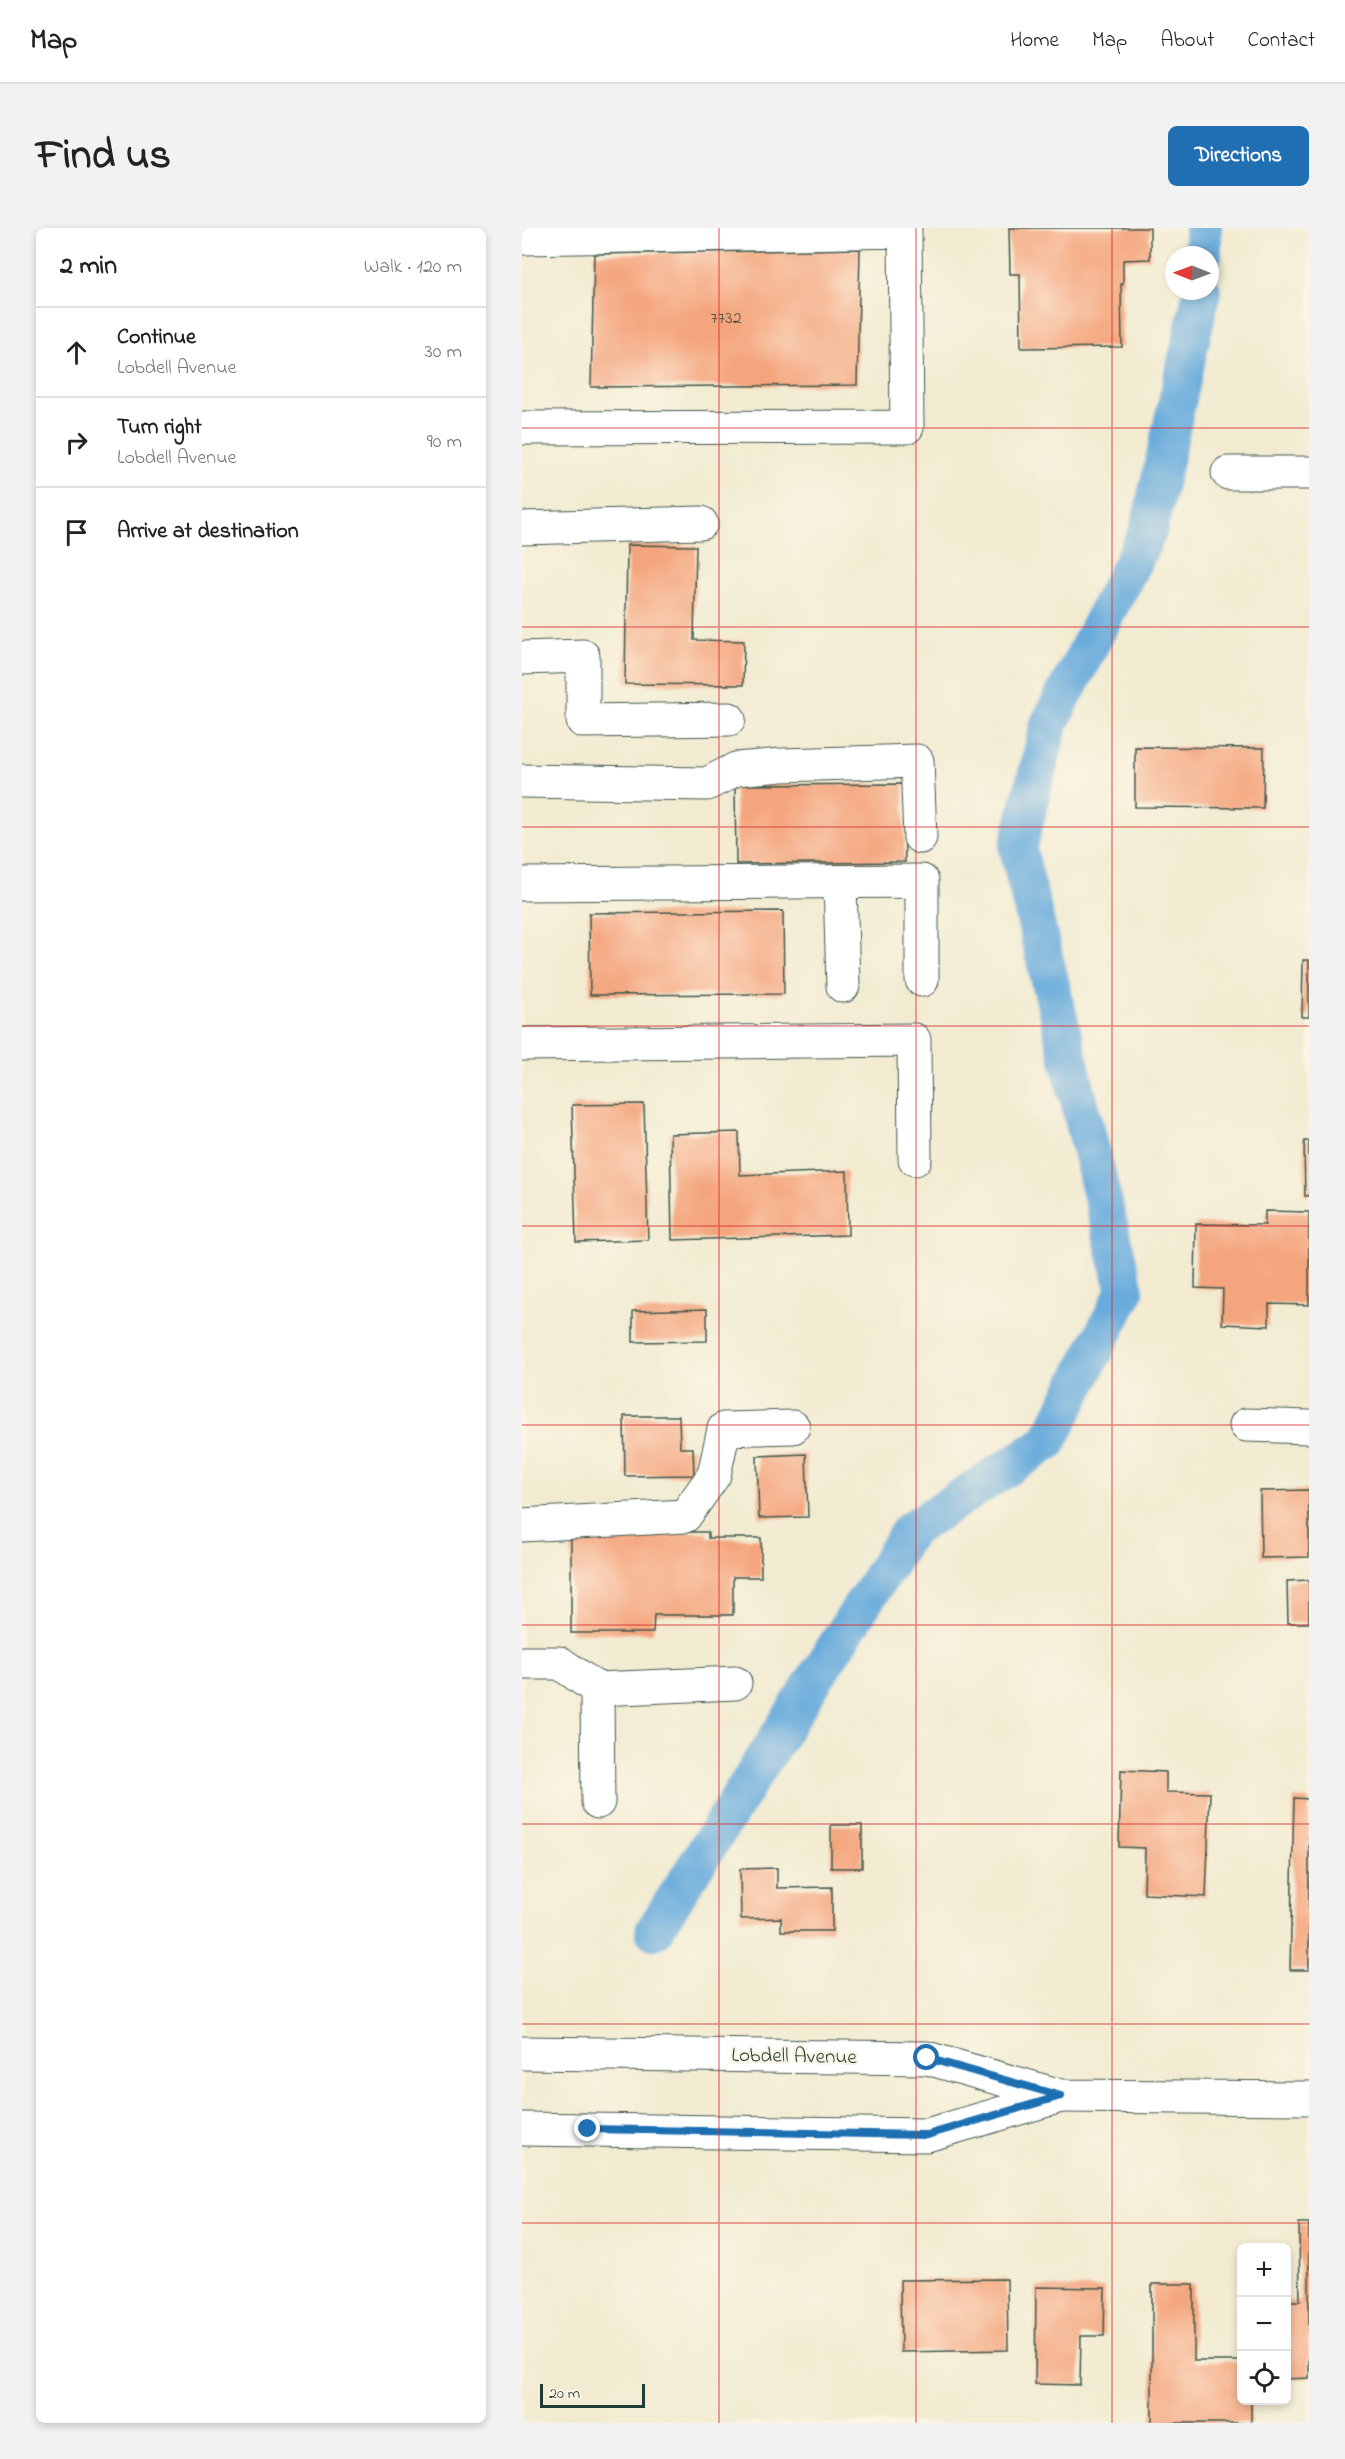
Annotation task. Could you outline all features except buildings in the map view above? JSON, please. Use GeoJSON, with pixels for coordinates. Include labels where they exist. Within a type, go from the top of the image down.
{"type":"FeatureCollection","features":[{"type":"Feature","properties":{"kind":"main road"},"geometry":{"type":"LineString","coordinates":[[522,238],[904,231],[907,427],[522,428]]}},
{"type":"Feature","properties":{"kind":"main road"},"geometry":{"type":"LineString","coordinates":[[1228,474],[1309,473]]}},
{"type":"Feature","properties":{"kind":"main road"},"geometry":{"type":"LineString","coordinates":[[522,528],[701,523]]}},
{"type":"Feature","properties":{"kind":"main road"},"geometry":{"type":"LineString","coordinates":[[522,658],[583,656],[583,721],[729,719]]}},
{"type":"Feature","properties":{"kind":"main road"},"geometry":{"type":"LineString","coordinates":[[522,781],[707,784],[736,769],[782,765],[917,761],[920,837]]}},
{"type":"Feature","properties":{"kind":"main road"},"geometry":{"type":"LineString","coordinates":[[522,884],[922,881],[922,980]]}},
{"type":"Feature","properties":{"kind":"main road"},"geometry":{"type":"LineString","coordinates":[[840,882],[843,987]]}},
{"type":"Feature","properties":{"kind":"main road"},"geometry":{"type":"LineString","coordinates":[[522,1044],[914,1040],[915,1160]]}},
{"type":"Feature","properties":{"kind":"main road"},"geometry":{"type":"LineString","coordinates":[[1246,1425],[1309,1427]]}},
{"type":"Feature","properties":{"kind":"main road"},"geometry":{"type":"LineString","coordinates":[[522,1525],[685,1516],[714,1475],[724,1429],[793,1427]]}},
{"type":"Feature","properties":{"kind":"main road"},"geometry":{"type":"LineString","coordinates":[[522,1663],[560,1663],[597,1689],[735,1683]]}},
{"type":"Feature","properties":{"kind":"main road"},"geometry":{"type":"LineString","coordinates":[[597,1689],[598,1802]]}},
{"type":"Feature","properties":{"kind":"main road","name":"Lobdell Avenue"},"geometry":{"type":"LineString","coordinates":[[522,2053],[927,2058],[1061,2096],[1309,2098]]}},
{"type":"Feature","properties":{"kind":"main road","name":"Lobdell Avenue"},"geometry":{"type":"LineString","coordinates":[[522,2128],[927,2135],[1061,2096]]}},
{"type":"Feature","properties":{"kind":"waterway"},"geometry":{"type":"LineString","coordinates":[[1203,228],[1203,246]]}},
{"type":"Feature","properties":{"kind":"waterway"},"geometry":{"type":"LineString","coordinates":[[654,1931],[910,1530],[1048,1442],[1125,1291],[1018,849],[1049,724],[1148,532],[1200,300]]}},
{"type":"Feature","properties":{"kind":"route"},"geometry":{"type":"LineString","coordinates":[[588,2129],[927,2135],[1061,2096],[927,2058]]}}]}
